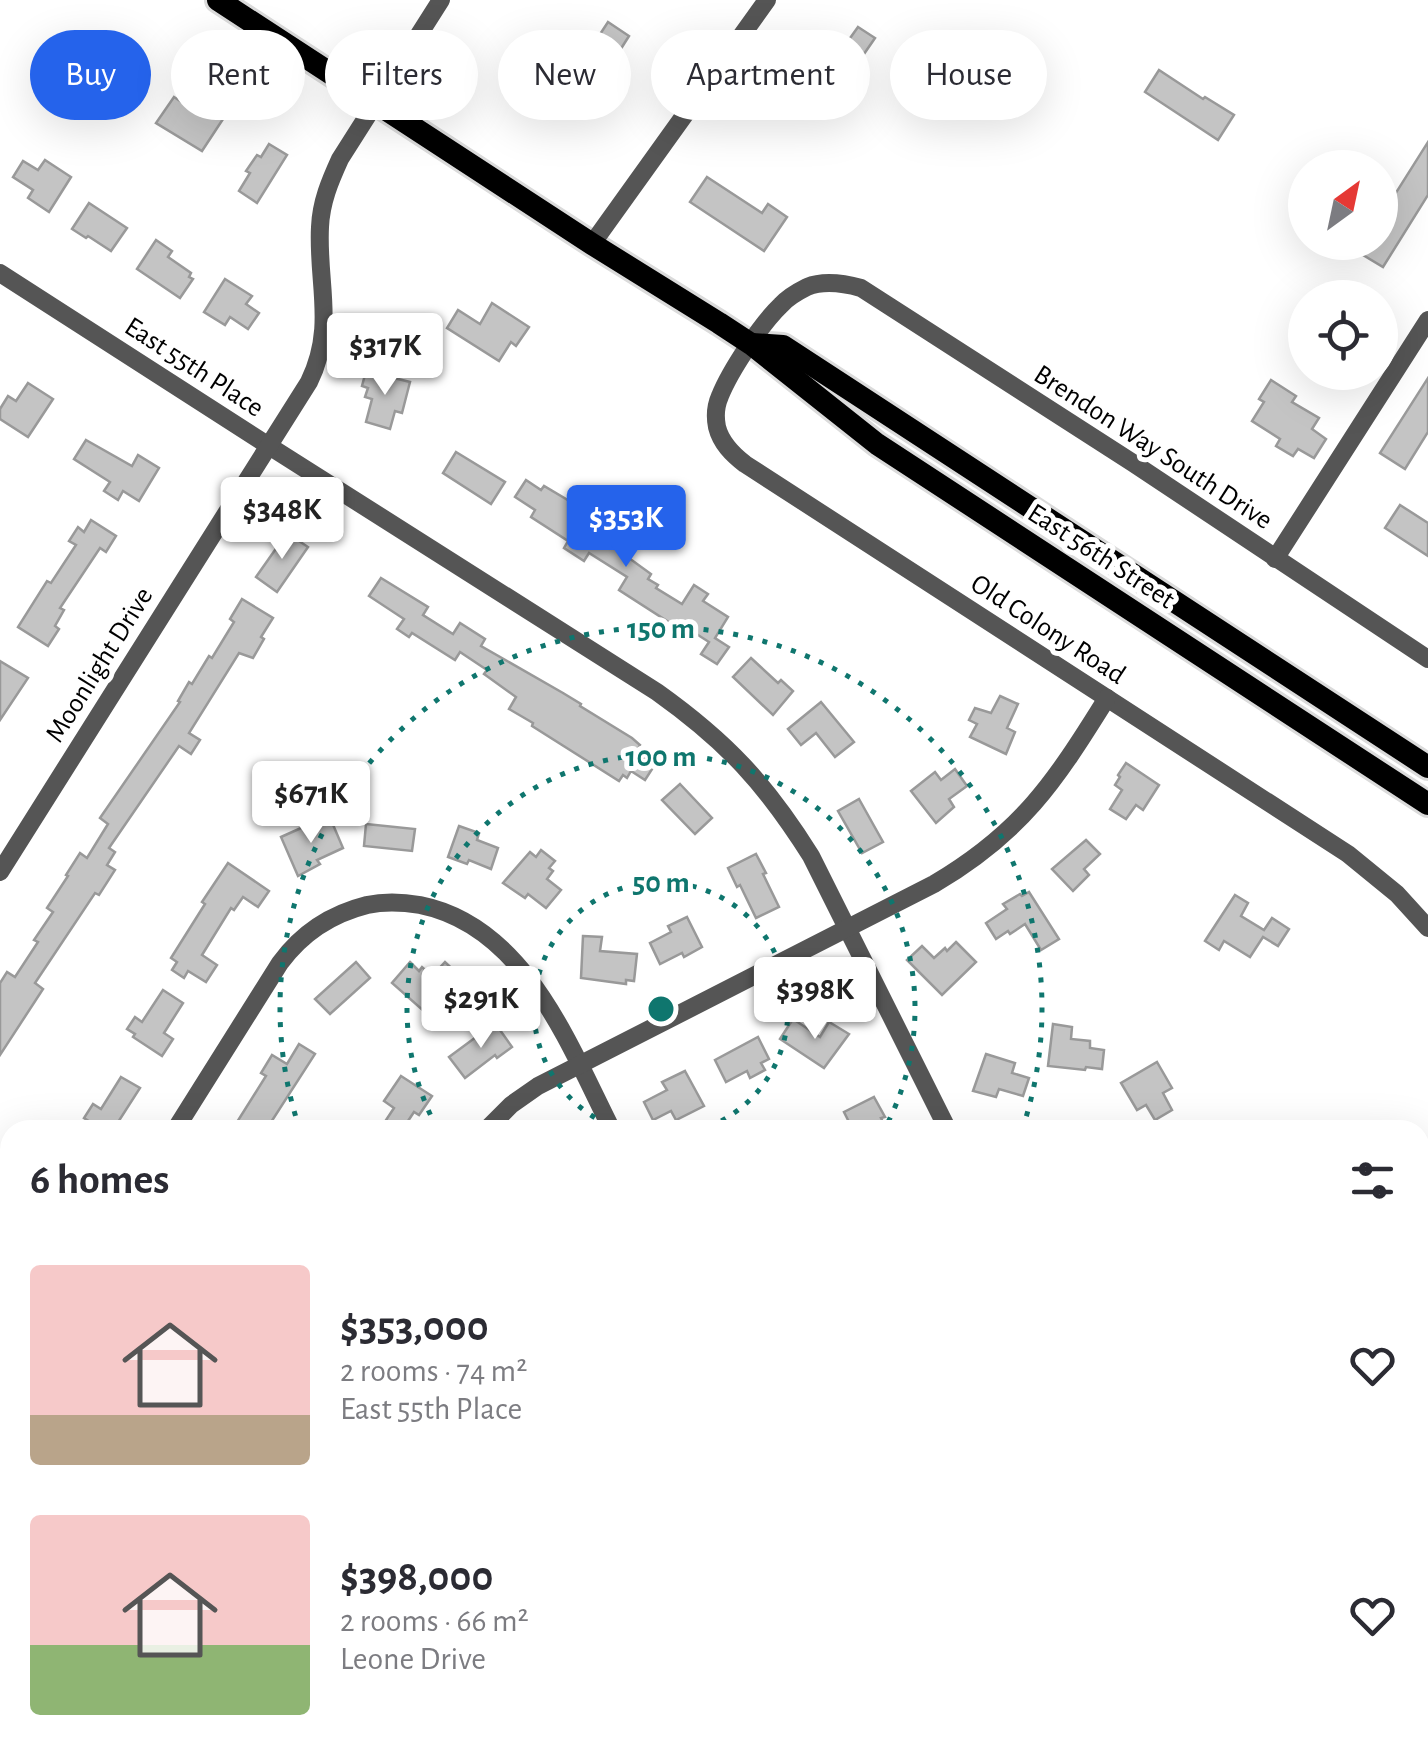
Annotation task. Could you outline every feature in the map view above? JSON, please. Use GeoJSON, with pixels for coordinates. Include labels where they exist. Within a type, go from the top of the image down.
{"type":"FeatureCollection","features":[{"type":"Feature","properties":{"kind":"main road","name":"East 56th Street"},"geometry":{"type":"LineString","coordinates":[[218,0],[325,70]]}},
{"type":"Feature","properties":{"kind":"main road","name":"East 56th Street"},"geometry":{"type":"LineString","coordinates":[[403,120],[751,344],[877,444],[1428,804]]}},
{"type":"Feature","properties":{"kind":"main road","name":"East 56th Street"},"geometry":{"type":"LineString","coordinates":[[751,344],[783,346],[1428,767]]}},
{"type":"Feature","properties":{"kind":"street","name":"Moonlight Drive"},"geometry":{"type":"LineString","coordinates":[[422,30],[441,0]]}},
{"type":"Feature","properties":{"kind":"street"},"geometry":{"type":"LineString","coordinates":[[592,244],[767,0]]}},
{"type":"Feature","properties":{"kind":"street","name":"Moonlight Drive"},"geometry":{"type":"LineString","coordinates":[[0,872],[309,382],[325,328],[322,207],[340,159],[364,120]]}},
{"type":"Feature","properties":{"kind":"street","name":"East 55th Place"},"geometry":{"type":"LineString","coordinates":[[0,272],[657,692],[714,734],[747,767],[811,856],[943,1120]]}},
{"type":"Feature","properties":{"kind":"street","name":"Old Colony Road"},"geometry":{"type":"LineString","coordinates":[[847,284],[815,284],[793,294],[775,310],[751,344],[717,404],[717,427],[734,456],[1348,854],[1397,894],[1428,928]]}},
{"type":"Feature","properties":{"kind":"street","name":"Brendon Way South Drive"},"geometry":{"type":"LineString","coordinates":[[847,284],[868,291],[1428,659]]}},
{"type":"Feature","properties":{"kind":"street"},"geometry":{"type":"LineString","coordinates":[[1276,559],[1426,328]]}},
{"type":"Feature","properties":{"kind":"street"},"geometry":{"type":"LineString","coordinates":[[495,1120],[531,1090],[579,1064],[961,868],[1010,831],[1052,784],[1107,698]]}},
{"type":"Feature","properties":{"kind":"street"},"geometry":{"type":"LineString","coordinates":[[181,1120],[290,950],[336,915],[392,902],[432,907],[476,928],[520,967],[536,987],[607,1120]]}},
{"type":"Feature","properties":{"kind":"building"},"geometry":{"type":"Polygon","coordinates":[[[608,22],[620,30],[603,30],[608,22]]]}},
{"type":"Feature","properties":{"kind":"building"},"geometry":{"type":"Polygon","coordinates":[[[1159,70],[1234,115],[1218,140],[1145,92],[1159,70]]]}},
{"type":"Feature","properties":{"kind":"building"},"geometry":{"type":"Polygon","coordinates":[[[171,101],[171,120],[222,120],[202,151],[156,123],[171,101]]]}},
{"type":"Feature","properties":{"kind":"building"},"geometry":{"type":"Polygon","coordinates":[[[1428,142],[1428,195],[1398,243],[1398,190],[1428,142]]]}},
{"type":"Feature","properties":{"kind":"building"},"geometry":{"type":"Polygon","coordinates":[[[269,144],[287,155],[257,203],[239,191],[250,173],[246,171],[269,144]]]}},
{"type":"Feature","properties":{"kind":"building"},"geometry":{"type":"Polygon","coordinates":[[[45,160],[71,177],[49,212],[28,198],[33,190],[13,177],[23,161],[38,170],[45,160]]]}},
{"type":"Feature","properties":{"kind":"building"},"geometry":{"type":"Polygon","coordinates":[[[707,177],[762,213],[768,204],[787,217],[764,251],[690,202],[707,177]]]}},
{"type":"Feature","properties":{"kind":"building"},"geometry":{"type":"Polygon","coordinates":[[[89,203],[127,228],[111,251],[72,229],[89,203]]]}},
{"type":"Feature","properties":{"kind":"building"},"geometry":{"type":"Polygon","coordinates":[[[156,240],[172,251],[168,257],[191,273],[189,277],[193,279],[180,298],[137,269],[156,240]]]}},
{"type":"Feature","properties":{"kind":"building"},"geometry":{"type":"Polygon","coordinates":[[[225,279],[252,296],[246,304],[259,313],[248,329],[230,317],[225,325],[204,312],[225,279]]]}},
{"type":"Feature","properties":{"kind":"building"},"geometry":{"type":"Polygon","coordinates":[[[492,303],[529,327],[516,346],[511,342],[499,361],[447,328],[458,310],[480,324],[492,303]]]}},
{"type":"Feature","properties":{"kind":"building"},"geometry":{"type":"Polygon","coordinates":[[[366,371],[410,382],[402,413],[395,411],[390,429],[366,422],[372,399],[365,397],[368,388],[362,386],[366,371]]]}},
{"type":"Feature","properties":{"kind":"building"},"geometry":{"type":"Polygon","coordinates":[[[1428,378],[1428,432],[1405,469],[1380,453],[1428,378]]]}},
{"type":"Feature","properties":{"kind":"building"},"geometry":{"type":"Polygon","coordinates":[[[1271,380],[1296,396],[1292,402],[1319,418],[1312,429],[1326,439],[1314,458],[1298,449],[1293,456],[1276,446],[1280,439],[1252,421],[1271,380]]]}},
{"type":"Feature","properties":{"kind":"building"},"geometry":{"type":"Polygon","coordinates":[[[28,383],[53,399],[28,437],[0,419],[0,409],[8,396],[16,401],[28,383]]]}},
{"type":"Feature","properties":{"kind":"building"},"geometry":{"type":"Polygon","coordinates":[[[86,440],[132,466],[138,455],[159,468],[139,501],[123,491],[118,500],[104,491],[110,482],[74,459],[86,440]]]}},
{"type":"Feature","properties":{"kind":"building"},"geometry":{"type":"Polygon","coordinates":[[[456,452],[505,482],[491,504],[443,473],[456,452]]]}},
{"type":"Feature","properties":{"kind":"building"},"geometry":{"type":"Polygon","coordinates":[[[526,480],[571,502],[569,506],[609,532],[604,540],[651,574],[648,579],[658,585],[656,588],[682,604],[694,585],[708,594],[703,601],[728,617],[715,638],[729,647],[717,664],[701,654],[709,642],[687,628],[679,640],[665,631],[670,623],[619,590],[627,577],[589,553],[584,561],[564,548],[568,541],[531,517],[535,510],[515,497],[526,480]]]}},
{"type":"Feature","properties":{"kind":"building"},"geometry":{"type":"Polygon","coordinates":[[[1400,505],[1428,523],[1428,556],[1385,528],[1400,505]]]}},
{"type":"Feature","properties":{"kind":"building"},"geometry":{"type":"Polygon","coordinates":[[[91,520],[116,536],[106,552],[100,548],[60,608],[64,610],[55,626],[59,629],[48,646],[18,627],[76,545],[69,541],[78,527],[84,532],[91,520]]]}},
{"type":"Feature","properties":{"kind":"building"},"geometry":{"type":"Polygon","coordinates":[[[287,533],[308,547],[277,592],[256,577],[287,533]]]}},
{"type":"Feature","properties":{"kind":"building"},"geometry":{"type":"Polygon","coordinates":[[[381,578],[428,607],[423,615],[453,634],[460,623],[485,639],[481,646],[632,738],[640,745],[636,752],[656,763],[645,780],[631,771],[619,781],[509,709],[516,697],[484,674],[487,670],[460,652],[455,660],[412,633],[409,637],[397,629],[404,619],[369,596],[381,578]]]}},
{"type":"Feature","properties":{"kind":"building"},"geometry":{"type":"Polygon","coordinates":[[[242,599],[273,618],[261,637],[264,639],[253,658],[239,653],[189,733],[200,740],[191,754],[179,746],[109,848],[115,852],[107,865],[115,870],[99,895],[95,893],[35,983],[43,989],[0,1055],[0,983],[7,972],[15,977],[38,942],[34,940],[53,912],[47,908],[66,875],[80,853],[87,858],[108,824],[100,818],[180,702],[189,682],[192,684],[209,656],[212,658],[234,622],[230,619],[242,599]]]}},
{"type":"Feature","properties":{"kind":"building"},"geometry":{"type":"Polygon","coordinates":[[[751,658],[793,691],[773,715],[733,677],[751,658]]]}},
{"type":"Feature","properties":{"kind":"building"},"geometry":{"type":"Polygon","coordinates":[[[0,661],[28,678],[0,720],[0,661]]]}},
{"type":"Feature","properties":{"kind":"building"},"geometry":{"type":"Polygon","coordinates":[[[1000,696],[1018,704],[1007,728],[1015,732],[1006,754],[970,737],[977,724],[969,720],[975,708],[991,713],[1000,696]]]}},
{"type":"Feature","properties":{"kind":"building"},"geometry":{"type":"Polygon","coordinates":[[[821,702],[854,742],[835,757],[816,733],[801,745],[788,729],[821,702]]]}},
{"type":"Feature","properties":{"kind":"building"},"geometry":{"type":"Polygon","coordinates":[[[1126,763],[1159,785],[1143,810],[1136,805],[1126,819],[1110,809],[1122,790],[1115,785],[1126,763]]]}},
{"type":"Feature","properties":{"kind":"building"},"geometry":{"type":"Polygon","coordinates":[[[955,769],[967,786],[949,799],[954,807],[936,823],[911,791],[935,772],[941,780],[955,769]]]}},
{"type":"Feature","properties":{"kind":"building"},"geometry":{"type":"Polygon","coordinates":[[[680,784],[712,818],[695,834],[662,800],[680,784]]]}},
{"type":"Feature","properties":{"kind":"building"},"geometry":{"type":"Polygon","coordinates":[[[859,799],[883,842],[862,853],[838,811],[859,799]]]}},
{"type":"Feature","properties":{"kind":"building"},"geometry":{"type":"Polygon","coordinates":[[[331,820],[343,848],[317,860],[320,864],[298,876],[281,837],[331,820]]]}},
{"type":"Feature","properties":{"kind":"building"},"geometry":{"type":"Polygon","coordinates":[[[366,824],[415,829],[412,851],[364,846],[366,824]]]}},
{"type":"Feature","properties":{"kind":"building"},"geometry":{"type":"Polygon","coordinates":[[[459,826],[479,833],[477,840],[498,848],[491,869],[448,857],[459,826]]]}},
{"type":"Feature","properties":{"kind":"building"},"geometry":{"type":"Polygon","coordinates":[[[1086,840],[1100,854],[1084,869],[1089,875],[1073,891],[1052,869],[1086,840]]]}},
{"type":"Feature","properties":{"kind":"building"},"geometry":{"type":"Polygon","coordinates":[[[541,850],[555,861],[547,879],[561,890],[546,908],[528,894],[525,898],[503,883],[530,852],[536,857],[541,850]]]}},
{"type":"Feature","properties":{"kind":"building"},"geometry":{"type":"Polygon","coordinates":[[[756,854],[779,907],[756,918],[728,868],[756,854]]]}},
{"type":"Feature","properties":{"kind":"building"},"geometry":{"type":"Polygon","coordinates":[[[228,863],[269,891],[258,907],[243,897],[234,910],[231,908],[202,955],[217,965],[206,982],[188,971],[184,978],[172,970],[177,962],[171,958],[228,863]]]}},
{"type":"Feature","properties":{"kind":"building"},"geometry":{"type":"Polygon","coordinates":[[[1029,892],[1059,939],[1041,950],[1025,924],[996,939],[986,923],[1007,909],[1003,904],[1029,892]]]}},
{"type":"Feature","properties":{"kind":"building"},"geometry":{"type":"Polygon","coordinates":[[[1235,895],[1248,903],[1241,916],[1264,930],[1272,918],[1289,929],[1278,946],[1263,937],[1250,957],[1224,941],[1219,950],[1205,941],[1235,895]]]}},
{"type":"Feature","properties":{"kind":"building"},"geometry":{"type":"Polygon","coordinates":[[[687,917],[702,947],[660,964],[650,943],[671,932],[668,926],[687,917]]]}},
{"type":"Feature","properties":{"kind":"building"},"geometry":{"type":"Polygon","coordinates":[[[583,936],[602,937],[600,951],[637,954],[634,981],[626,980],[626,984],[581,978],[583,936]]]}},
{"type":"Feature","properties":{"kind":"building"},"geometry":{"type":"Polygon","coordinates":[[[956,942],[976,962],[942,995],[907,960],[922,946],[934,958],[956,942]]]}},
{"type":"Feature","properties":{"kind":"building"},"geometry":{"type":"Polygon","coordinates":[[[356,962],[370,978],[330,1014],[315,999],[356,962]]]}},
{"type":"Feature","properties":{"kind":"building"},"geometry":{"type":"Polygon","coordinates":[[[410,962],[432,976],[445,962],[460,976],[426,1013],[392,983],[410,962]]]}},
{"type":"Feature","properties":{"kind":"building"},"geometry":{"type":"Polygon","coordinates":[[[163,990],[183,1003],[164,1033],[173,1039],[162,1056],[127,1029],[135,1017],[142,1022],[163,990]]]}},
{"type":"Feature","properties":{"kind":"building"},"geometry":{"type":"Polygon","coordinates":[[[793,1019],[820,1037],[829,1022],[849,1034],[824,1068],[780,1039],[793,1019]]]}},
{"type":"Feature","properties":{"kind":"building"},"geometry":{"type":"Polygon","coordinates":[[[495,1023],[512,1047],[465,1078],[449,1057],[495,1023]]]}},
{"type":"Feature","properties":{"kind":"building"},"geometry":{"type":"Polygon","coordinates":[[[1053,1024],[1072,1027],[1071,1039],[1090,1041],[1090,1048],[1104,1050],[1102,1069],[1048,1066],[1053,1024]]]}},
{"type":"Feature","properties":{"kind":"building"},"geometry":{"type":"Polygon","coordinates":[[[758,1037],[769,1059],[761,1063],[765,1070],[750,1078],[747,1071],[726,1082],[715,1060],[758,1037]]]}},
{"type":"Feature","properties":{"kind":"building"},"geometry":{"type":"Polygon","coordinates":[[[299,1044],[315,1054],[272,1120],[238,1120],[266,1076],[261,1073],[272,1055],[287,1064],[299,1044]]]}},
{"type":"Feature","properties":{"kind":"building"},"geometry":{"type":"Polygon","coordinates":[[[986,1054],[1015,1063],[1012,1073],[1029,1078],[1023,1096],[999,1089],[996,1097],[973,1091],[986,1054]]]}},
{"type":"Feature","properties":{"kind":"building"},"geometry":{"type":"Polygon","coordinates":[[[1157,1062],[1172,1088],[1163,1093],[1172,1110],[1155,1120],[1146,1105],[1137,1110],[1121,1083],[1157,1062]]]}},
{"type":"Feature","properties":{"kind":"building"},"geometry":{"type":"Polygon","coordinates":[[[685,1071],[704,1106],[676,1120],[671,1111],[653,1120],[644,1102],[667,1090],[662,1082],[685,1071]]]}},
{"type":"Feature","properties":{"kind":"building"},"geometry":{"type":"Polygon","coordinates":[[[401,1076],[432,1096],[419,1115],[414,1112],[409,1120],[386,1120],[394,1108],[384,1101],[401,1076]]]}},
{"type":"Feature","properties":{"kind":"building"},"geometry":{"type":"Polygon","coordinates":[[[121,1077],[140,1088],[119,1120],[84,1118],[93,1104],[101,1109],[121,1077]]]}},
{"type":"Feature","properties":{"kind":"building"},"geometry":{"type":"Polygon","coordinates":[[[874,1097],[885,1117],[848,1120],[844,1112],[874,1097]]]}}]}
